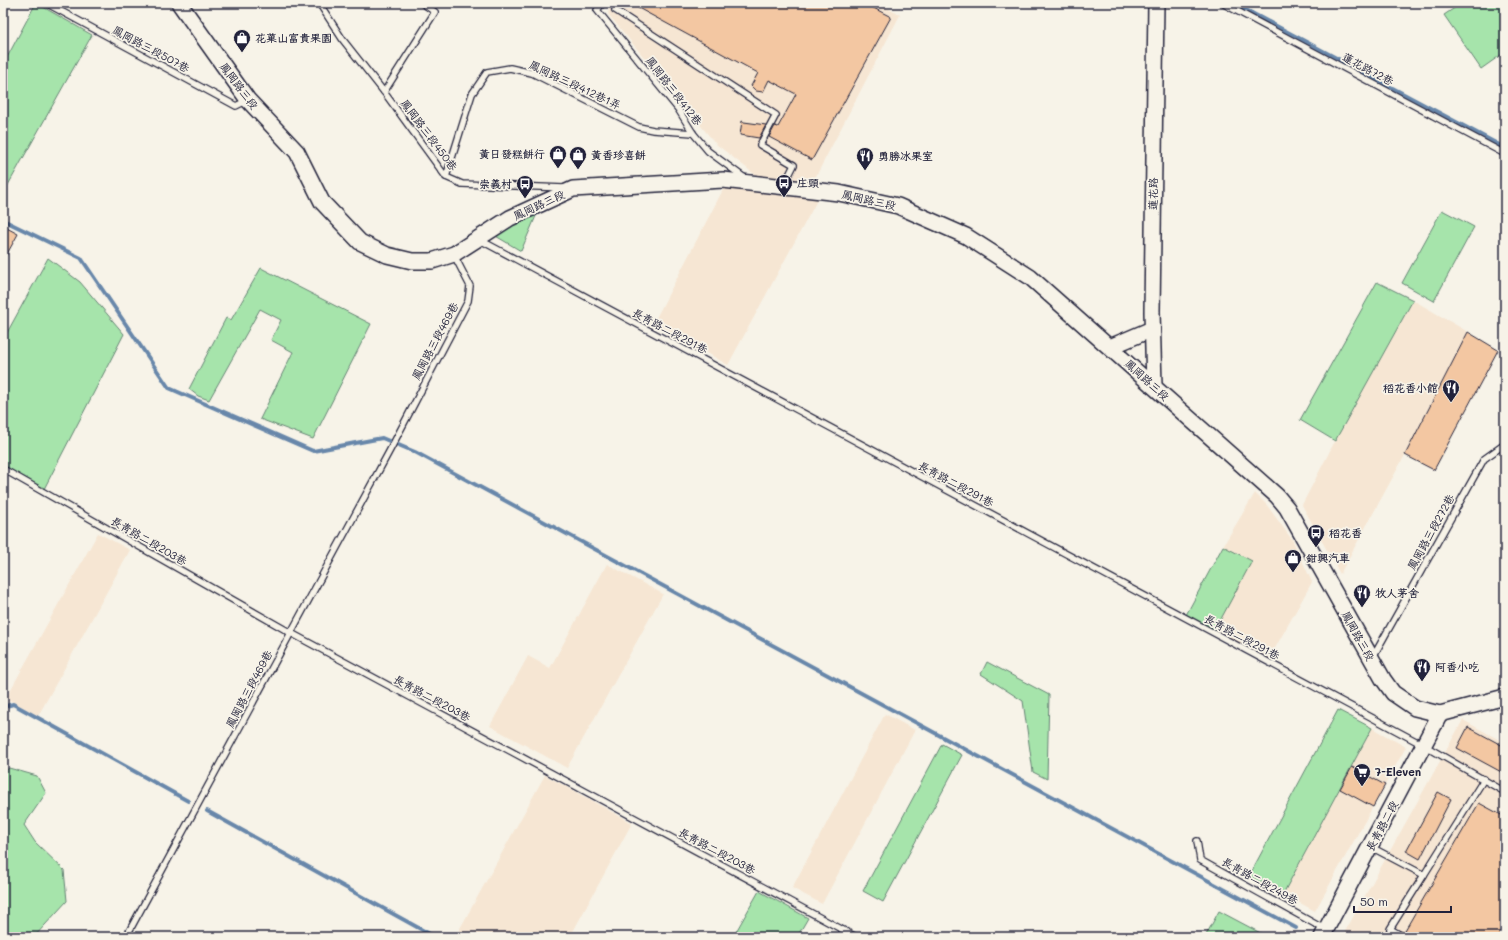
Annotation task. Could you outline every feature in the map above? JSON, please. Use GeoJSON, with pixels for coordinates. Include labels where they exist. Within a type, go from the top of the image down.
{"type":"FeatureCollection","features":[{"type":"Feature","properties":{"kind":"street","name":"鳳岡路三段"},"geometry":{"type":"LineString","coordinates":[[179,3],[248,100],[297,152],[322,202],[360,242],[387,255],[412,261],[432,261],[454,254],[510,218],[573,189],[722,180],[839,193],[898,206],[966,236],[1030,277],[1277,496],[1287,508],[1372,659],[1393,693],[1415,708],[1440,714],[1505,697]]}},
{"type":"Feature","properties":{"kind":"street","name":"蓮花路"},"geometry":{"type":"LineString","coordinates":[[1154,386],[1152,329],[1156,3]]}},
{"type":"Feature","properties":{"kind":"street"},"geometry":{"type":"LineString","coordinates":[[1110,347],[1152,329]]}},
{"type":"Feature","properties":{"kind":"street","name":"長青路二段"},"geometry":{"type":"LineString","coordinates":[[1324,933],[1425,746],[1440,714]]}},
{"type":"Feature","properties":{"kind":"lane","name":"鳳岡路三段507巷"},"geometry":{"type":"LineString","coordinates":[[46,3],[236,106],[248,100]]}},
{"type":"Feature","properties":{"kind":"lane","name":"鳳岡路三段450巷"},"geometry":{"type":"LineString","coordinates":[[319,3],[343,40],[384,92],[446,177],[462,184],[524,185],[573,189]]}},
{"type":"Feature","properties":{"kind":"lane"},"geometry":{"type":"LineString","coordinates":[[384,92],[435,12],[422,3]]}},
{"type":"Feature","properties":{"kind":"lane","name":"鳳岡路三段412巷"},"geometry":{"type":"LineString","coordinates":[[603,3],[597,10],[678,109],[693,133],[708,151],[750,182]]}},
{"type":"Feature","properties":{"kind":"lane"},"geometry":{"type":"LineString","coordinates":[[619,3],[615,10],[776,115],[760,145],[794,165],[784,186]]}},
{"type":"Feature","properties":{"kind":"lane","name":"蓮花路72巷"},"geometry":{"type":"LineString","coordinates":[[1222,3],[1505,154]]}},
{"type":"Feature","properties":{"kind":"lane","name":"鳳岡路三段412巷1弄"},"geometry":{"type":"LineString","coordinates":[[446,177],[472,94],[487,72],[510,68],[532,73],[639,127],[653,130],[693,133]]}},
{"type":"Feature","properties":{"kind":"lane","name":"長青路二段291巷"},"geometry":{"type":"LineString","coordinates":[[478,239],[1425,746],[1505,792]]}},
{"type":"Feature","properties":{"kind":"lane","name":"鳳岡路三段469巷"},"geometry":{"type":"LineString","coordinates":[[129,936],[468,302],[470,286],[454,254]]}},
{"type":"Feature","properties":{"kind":"lane","name":"鳳岡路三段272巷"},"geometry":{"type":"LineString","coordinates":[[1372,659],[1484,459],[1505,444]]}},
{"type":"Feature","properties":{"kind":"lane","name":"長青路二段203巷"},"geometry":{"type":"LineString","coordinates":[[3,469],[291,633],[856,937]]}},
{"type":"Feature","properties":{"kind":"lane"},"geometry":{"type":"LineString","coordinates":[[1404,937],[1390,929],[1484,779]]}},
{"type":"Feature","properties":{"kind":"lane","name":"長青路二段249巷"},"geometry":{"type":"LineString","coordinates":[[1197,841],[1200,860],[1324,933]]}},
{"type":"Feature","properties":{"kind":"lane"},"geometry":{"type":"LineString","coordinates":[[1371,846],[1424,875]]}},
{"type":"Feature","properties":{"kind":"shaded area"},"geometry":{"type":"Polygon","coordinates":[[[610,3],[878,3],[900,15],[813,182],[758,177],[716,144],[608,14],[610,3]]]}},
{"type":"Feature","properties":{"kind":"shaded area"},"geometry":{"type":"Polygon","coordinates":[[[726,184],[820,195],[728,365],[654,322],[726,184]]]}},
{"type":"Feature","properties":{"kind":"shaded area"},"geometry":{"type":"Polygon","coordinates":[[[1413,300],[1468,332],[1405,455],[1340,574],[1302,505],[1335,441],[1413,300]]]}},
{"type":"Feature","properties":{"kind":"shaded area"},"geometry":{"type":"Polygon","coordinates":[[[1255,493],[1266,504],[1293,541],[1312,582],[1269,659],[1215,630],[1251,561],[1223,546],[1255,493]]]}},
{"type":"Feature","properties":{"kind":"shaded area"},"geometry":{"type":"Polygon","coordinates":[[[98,533],[130,550],[38,716],[6,698],[98,533]]]}},
{"type":"Feature","properties":{"kind":"shaded area"},"geometry":{"type":"Polygon","coordinates":[[[607,564],[663,594],[567,768],[490,726],[528,656],[550,668],[607,564]]]}},
{"type":"Feature","properties":{"kind":"shaded area"},"geometry":{"type":"Polygon","coordinates":[[[885,714],[915,730],[822,904],[792,888],[885,714]]]}},
{"type":"Feature","properties":{"kind":"shaded area"},"geometry":{"type":"Polygon","coordinates":[[[1463,720],[1505,743],[1505,937],[1342,937],[1463,720]]]}},
{"type":"Feature","properties":{"kind":"shaded area"},"geometry":{"type":"Polygon","coordinates":[[[1372,728],[1406,747],[1315,911],[1283,894],[1372,728]]]}},
{"type":"Feature","properties":{"kind":"shaded area"},"geometry":{"type":"Polygon","coordinates":[[[545,775],[632,823],[570,937],[466,937],[458,932],[545,775]]]}},
{"type":"Feature","properties":{"kind":"green space"},"geometry":{"type":"Polygon","coordinates":[[[36,3],[92,35],[3,194],[3,65],[36,3]]]}},
{"type":"Feature","properties":{"kind":"green space"},"geometry":{"type":"Polygon","coordinates":[[[1462,3],[1505,3],[1505,52],[1481,69],[1444,15],[1462,3]]]}},
{"type":"Feature","properties":{"kind":"green space"},"geometry":{"type":"Polygon","coordinates":[[[539,209],[521,251],[494,235],[539,209]]]}},
{"type":"Feature","properties":{"kind":"green space"},"geometry":{"type":"Polygon","coordinates":[[[1442,210],[1474,227],[1434,301],[1402,283],[1442,210]]]}},
{"type":"Feature","properties":{"kind":"green space"},"geometry":{"type":"Polygon","coordinates":[[[48,258],[80,282],[124,334],[44,489],[3,467],[3,340],[48,258]]]}},
{"type":"Feature","properties":{"kind":"green space"},"geometry":{"type":"Polygon","coordinates":[[[261,268],[371,324],[313,439],[260,419],[293,352],[271,340],[281,320],[260,309],[209,400],[198,396],[189,389],[226,318],[231,320],[261,268]]]}},
{"type":"Feature","properties":{"kind":"green space"},"geometry":{"type":"Polygon","coordinates":[[[1377,282],[1413,300],[1335,441],[1300,420],[1377,282]]]}},
{"type":"Feature","properties":{"kind":"green space"},"geometry":{"type":"Polygon","coordinates":[[[1223,546],[1252,561],[1215,630],[1186,615],[1223,546]]]}},
{"type":"Feature","properties":{"kind":"green space"},"geometry":{"type":"Polygon","coordinates":[[[987,662],[1049,695],[1047,779],[1033,772],[1023,701],[981,674],[987,662]]]}},
{"type":"Feature","properties":{"kind":"green space"},"geometry":{"type":"Polygon","coordinates":[[[1338,710],[1372,728],[1283,894],[1249,876],[1338,710]]]}},
{"type":"Feature","properties":{"kind":"green space"},"geometry":{"type":"Polygon","coordinates":[[[942,744],[962,755],[883,902],[863,891],[942,744]]]}},
{"type":"Feature","properties":{"kind":"green space"},"geometry":{"type":"Polygon","coordinates":[[[9,768],[37,776],[46,793],[24,825],[35,842],[64,870],[67,901],[34,937],[3,937],[3,773],[9,768]]]}},
{"type":"Feature","properties":{"kind":"green space"},"geometry":{"type":"Polygon","coordinates":[[[759,891],[808,918],[797,937],[733,937],[759,891]]]}},
{"type":"Feature","properties":{"kind":"green space"},"geometry":{"type":"Polygon","coordinates":[[[1219,911],[1268,937],[1205,937],[1219,911]]]}},
{"type":"Feature","properties":{"kind":"building"},"geometry":{"type":"Polygon","coordinates":[[[629,3],[864,3],[891,17],[812,160],[769,137],[775,126],[778,127],[796,94],[769,80],[763,92],[756,91],[751,86],[758,73],[629,3]]]}},
{"type":"Feature","properties":{"kind":"building"},"geometry":{"type":"Polygon","coordinates":[[[742,121],[766,125],[759,138],[740,135],[742,121]]]}},
{"type":"Feature","properties":{"kind":"building"},"geometry":{"type":"Polygon","coordinates":[[[3,226],[18,234],[3,261],[3,226]]]}},
{"type":"Feature","properties":{"kind":"building","name":"稻花香小館"},"geometry":{"type":"Polygon","coordinates":[[[1468,332],[1498,350],[1434,470],[1405,455],[1468,332]]]}},
{"type":"Feature","properties":{"kind":"building"},"geometry":{"type":"Polygon","coordinates":[[[1468,727],[1505,747],[1505,774],[1457,748],[1468,727]]]}},
{"type":"Feature","properties":{"kind":"building","name":"7-Eleven"},"geometry":{"type":"Polygon","coordinates":[[[1352,767],[1385,785],[1373,807],[1340,789],[1352,767]]]}},
{"type":"Feature","properties":{"kind":"building"},"geometry":{"type":"Polygon","coordinates":[[[1438,792],[1451,799],[1420,859],[1406,851],[1438,792]]]}},
{"type":"Feature","properties":{"kind":"building"},"geometry":{"type":"Polygon","coordinates":[[[1479,803],[1505,817],[1505,937],[1408,937],[1404,932],[1479,803]]]}},
{"type":"Feature","properties":{"kind":"waterway"},"geometry":{"type":"LineString","coordinates":[[1233,3],[1505,148]]}},
{"type":"Feature","properties":{"kind":"waterway"},"geometry":{"type":"LineString","coordinates":[[3,220],[81,258],[169,388],[313,451],[382,438],[415,452],[1296,928]]}},
{"type":"Feature","properties":{"kind":"waterway"},"geometry":{"type":"LineString","coordinates":[[3,707],[13,704],[188,801]]}},
{"type":"Feature","properties":{"kind":"waterway"},"geometry":{"type":"LineString","coordinates":[[207,811],[435,937]]}},
{"type":"Feature","properties":{"kind":"place","name":"花菓山富貴果園"},"geometry":{"type":"Point","coordinates":[242,53]}},
{"type":"Feature","properties":{"kind":"place","name":"黃日發糕餅行"},"geometry":{"type":"Point","coordinates":[558,169]}},
{"type":"Feature","properties":{"kind":"place","name":"黃香珍喜餅"},"geometry":{"type":"Point","coordinates":[578,170]}},
{"type":"Feature","properties":{"kind":"place","name":"勇勝冰果室"},"geometry":{"type":"Point","coordinates":[865,171]}},
{"type":"Feature","properties":{"kind":"place","name":"庄頭"},"geometry":{"type":"Point","coordinates":[784,198]}},
{"type":"Feature","properties":{"kind":"place","name":"崇義村"},"geometry":{"type":"Point","coordinates":[525,199]}},
{"type":"Feature","properties":{"kind":"place","name":"稻花香小館"},"geometry":{"type":"Point","coordinates":[1451,403]}},
{"type":"Feature","properties":{"kind":"place","name":"稻花香"},"geometry":{"type":"Point","coordinates":[1316,548]}},
{"type":"Feature","properties":{"kind":"place","name":"鉗興汽車"},"geometry":{"type":"Point","coordinates":[1293,573]}},
{"type":"Feature","properties":{"kind":"place","name":"牧人茅舍"},"geometry":{"type":"Point","coordinates":[1362,608]}},
{"type":"Feature","properties":{"kind":"place","name":"阿香小吃"},"geometry":{"type":"Point","coordinates":[1422,682]}},
{"type":"Feature","properties":{"kind":"place","name":"7-Eleven"},"geometry":{"type":"Point","coordinates":[1362,787]}}]}
